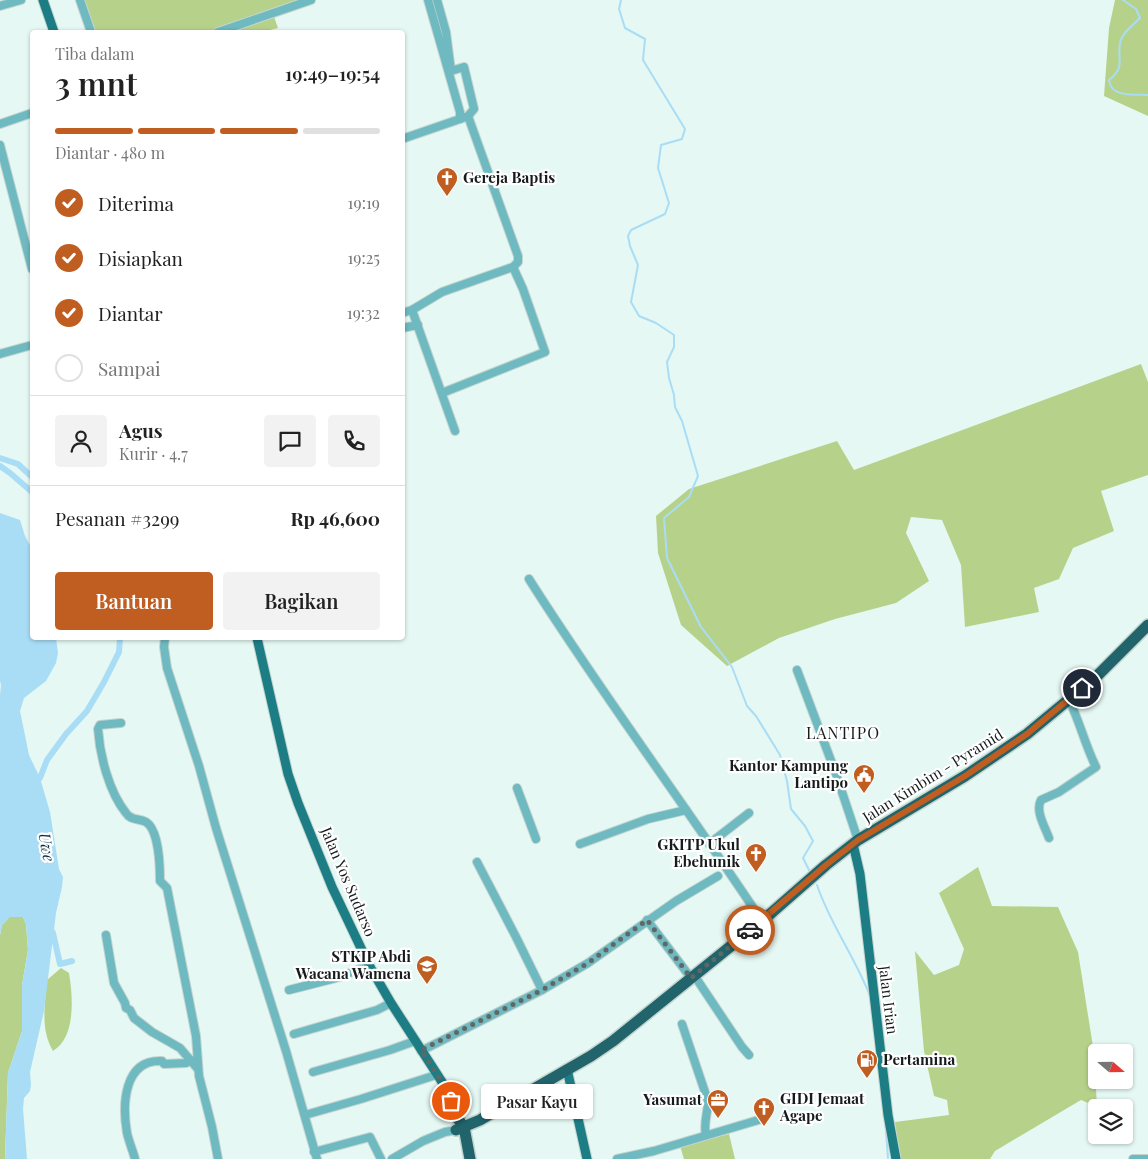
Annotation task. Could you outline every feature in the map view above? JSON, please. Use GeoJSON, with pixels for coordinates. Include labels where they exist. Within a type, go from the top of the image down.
{"type":"FeatureCollection","features":[{"type":"Feature","properties":{"kind":"highway","name":"Jalan Kimbim - Pyramid"},"geometry":{"type":"LineString","coordinates":[[459,1125],[480,1120],[591,1056],[613,1041],[762,921],[855,842],[965,776],[1027,734],[1096,677],[1148,625]]}},
{"type":"Feature","properties":{"kind":"highway","name":"Jalan Yos Sudarso"},"geometry":{"type":"LineString","coordinates":[[459,1125],[463,1159]]}},
{"type":"Feature","properties":{"kind":"highway","name":"Jalan Yos Sudarso"},"geometry":{"type":"LineString","coordinates":[[459,1125],[470,1159]]}},
{"type":"Feature","properties":{"kind":"main road"},"geometry":{"type":"LineString","coordinates":[[43,0],[53,30]]}},
{"type":"Feature","properties":{"kind":"main road","name":"Jalan Yos Sudarso"},"geometry":{"type":"LineString","coordinates":[[257,640],[281,748],[298,803],[332,887],[369,965],[390,1003],[448,1092],[459,1125]]}},
{"type":"Feature","properties":{"kind":"main road","name":"Jalan Irian"},"geometry":{"type":"LineString","coordinates":[[855,842],[888,1115],[896,1159]]}},
{"type":"Feature","properties":{"kind":"main road"},"geometry":{"type":"LineString","coordinates":[[567,1069],[587,1159]]}},
{"type":"Feature","properties":{"kind":"street"},"geometry":{"type":"LineString","coordinates":[[0,6],[21,0]]}},
{"type":"Feature","properties":{"kind":"street"},"geometry":{"type":"LineString","coordinates":[[80,0],[90,30]]}},
{"type":"Feature","properties":{"kind":"street"},"geometry":{"type":"LineString","coordinates":[[224,30],[311,0]]}},
{"type":"Feature","properties":{"kind":"street"},"geometry":{"type":"LineString","coordinates":[[405,312],[442,292],[512,267],[518,262],[518,256],[452,83],[428,0]]}},
{"type":"Feature","properties":{"kind":"street"},"geometry":{"type":"LineString","coordinates":[[405,139],[464,117],[474,109],[464,67],[450,71],[446,32],[438,0]]}},
{"type":"Feature","properties":{"kind":"street"},"geometry":{"type":"LineString","coordinates":[[0,124],[30,114]]}},
{"type":"Feature","properties":{"kind":"street"},"geometry":{"type":"LineString","coordinates":[[0,145],[30,261]]}},
{"type":"Feature","properties":{"kind":"street"},"geometry":{"type":"LineString","coordinates":[[442,393],[545,352],[523,289],[512,267]]}},
{"type":"Feature","properties":{"kind":"street"},"geometry":{"type":"LineString","coordinates":[[412,310],[455,432]]}},
{"type":"Feature","properties":{"kind":"street"},"geometry":{"type":"LineString","coordinates":[[405,327],[418,325]]}},
{"type":"Feature","properties":{"kind":"street"},"geometry":{"type":"LineString","coordinates":[[0,354],[30,346]]}},
{"type":"Feature","properties":{"kind":"street"},"geometry":{"type":"LineString","coordinates":[[529,579],[572,647],[762,921]]}},
{"type":"Feature","properties":{"kind":"street"},"geometry":{"type":"LineString","coordinates":[[165,640],[167,668],[199,766],[216,828],[243,911],[316,1155],[370,1137],[381,1159]]}},
{"type":"Feature","properties":{"kind":"street"},"geometry":{"type":"LineString","coordinates":[[797,670],[836,774],[855,842]]}},
{"type":"Feature","properties":{"kind":"street"},"geometry":{"type":"LineString","coordinates":[[1048,838],[1038,804],[1041,800],[1059,792],[1096,767],[1088,750],[1078,717],[1069,700]]}},
{"type":"Feature","properties":{"kind":"street"},"geometry":{"type":"LineString","coordinates":[[121,723],[100,725],[98,729],[101,751],[113,791],[124,812],[129,818],[143,821],[150,825],[154,835],[159,858],[160,881],[167,888],[196,1036],[198,1068],[218,1159]]}},
{"type":"Feature","properties":{"kind":"street"},"geometry":{"type":"LineString","coordinates":[[517,788],[536,839]]}},
{"type":"Feature","properties":{"kind":"street"},"geometry":{"type":"LineString","coordinates":[[580,844],[648,819],[686,810]]}},
{"type":"Feature","properties":{"kind":"street"},"geometry":{"type":"LineString","coordinates":[[709,844],[749,813]]}},
{"type":"Feature","properties":{"kind":"street"},"geometry":{"type":"LineString","coordinates":[[477,862],[542,990]]}},
{"type":"Feature","properties":{"kind":"street"},"geometry":{"type":"LineString","coordinates":[[421,1050],[542,990],[588,963],[647,920],[718,876]]}},
{"type":"Feature","properties":{"kind":"street"},"geometry":{"type":"LineString","coordinates":[[647,920],[692,977],[749,1055]]}},
{"type":"Feature","properties":{"kind":"street"},"geometry":{"type":"LineString","coordinates":[[106,935],[114,983],[126,1008],[130,1010],[134,1018],[152,1032],[180,1048],[198,1068]]}},
{"type":"Feature","properties":{"kind":"street"},"geometry":{"type":"LineString","coordinates":[[289,990],[340,977],[369,965]]}},
{"type":"Feature","properties":{"kind":"street"},"geometry":{"type":"LineString","coordinates":[[294,1034],[377,1010],[390,1003]]}},
{"type":"Feature","properties":{"kind":"street"},"geometry":{"type":"LineString","coordinates":[[682,1024],[708,1101],[708,1111],[704,1127],[706,1136]]}},
{"type":"Feature","properties":{"kind":"street"},"geometry":{"type":"LineString","coordinates":[[313,1072],[415,1041]]}},
{"type":"Feature","properties":{"kind":"street"},"geometry":{"type":"LineString","coordinates":[[135,1159],[127,1134],[126,1103],[127,1089],[135,1070],[144,1062],[155,1060],[162,1061],[164,1064],[186,1063],[191,1060]]}},
{"type":"Feature","properties":{"kind":"street"},"geometry":{"type":"LineString","coordinates":[[305,1115],[436,1075]]}},
{"type":"Feature","properties":{"kind":"street"},"geometry":{"type":"LineString","coordinates":[[617,1159],[655,1155],[706,1136],[765,1118]]}},
{"type":"Feature","properties":{"kind":"street"},"geometry":{"type":"LineString","coordinates":[[392,1159],[423,1141],[459,1125]]}},
{"type":"Feature","properties":{"kind":"street"},"geometry":{"type":"LineString","coordinates":[[1133,1159],[1146,1159]]}},
{"type":"Feature","properties":{"kind":"green space"},"geometry":{"type":"Polygon","coordinates":[[[83,0],[312,0],[273,14],[278,28],[270,30],[92,30],[83,0]]]}},
{"type":"Feature","properties":{"kind":"green space"},"geometry":{"type":"Polygon","coordinates":[[[1115,0],[1148,0],[1148,116],[1104,96],[1109,28],[1115,0]]]}},
{"type":"Feature","properties":{"kind":"green space"},"geometry":{"type":"Polygon","coordinates":[[[1141,364],[1148,382],[1148,475],[1101,491],[1114,531],[1073,548],[1059,579],[1034,588],[1039,612],[965,627],[961,565],[942,520],[911,517],[906,533],[929,581],[896,603],[835,619],[779,638],[727,666],[681,625],[658,553],[656,516],[689,489],[837,441],[854,470],[1141,364]]]}},
{"type":"Feature","properties":{"kind":"green space"},"geometry":{"type":"Polygon","coordinates":[[[978,867],[992,906],[1058,907],[1078,952],[1093,1044],[1088,1044],[1088,1089],[1096,1089],[1097,1099],[1088,1099],[1088,1103],[1081,1100],[995,1151],[990,1159],[899,1159],[895,1122],[949,1115],[947,1100],[934,1096],[924,1051],[915,951],[934,975],[959,965],[964,949],[939,893],[978,867]]]}},
{"type":"Feature","properties":{"kind":"green space"},"geometry":{"type":"Polygon","coordinates":[[[10,916],[23,917],[26,924],[28,950],[22,985],[22,1031],[8,1073],[5,1159],[0,1159],[0,935],[2,925],[10,916]]]}},
{"type":"Feature","properties":{"kind":"green space"},"geometry":{"type":"Polygon","coordinates":[[[61,968],[69,973],[72,1005],[71,1016],[66,1036],[53,1051],[46,1034],[45,1025],[47,980],[61,968]]]}},
{"type":"Feature","properties":{"kind":"green space"},"geometry":{"type":"Polygon","coordinates":[[[729,1134],[735,1159],[684,1159],[680,1146],[729,1134]]]}},
{"type":"Feature","properties":{"kind":"water","name":"Uwe"},"geometry":{"type":"Polygon","coordinates":[[[0,513],[20,520],[30,545],[30,640],[56,640],[58,653],[56,663],[46,681],[24,698],[20,711],[29,755],[40,778],[50,812],[59,869],[63,877],[56,913],[44,1011],[30,1072],[30,1091],[24,1098],[23,1109],[27,1159],[5,1159],[8,1073],[22,1031],[22,985],[28,950],[26,924],[23,917],[10,917],[2,925],[0,935],[0,513]]]}},
{"type":"Feature","properties":{"kind":"waterway"},"geometry":{"type":"LineString","coordinates":[[621,0],[619,9],[625,28],[645,39],[643,60],[685,129],[682,139],[661,145],[658,168],[669,203],[665,214],[631,230],[628,236],[638,265],[631,302],[639,316],[656,323],[674,335],[674,347],[667,362],[669,378],[675,407],[682,421],[698,476],[689,497],[664,518],[667,558],[701,627],[732,667],[747,706],[756,716],[780,755],[787,781],[791,809],[805,826],[813,841],[803,858],[809,870]]}},
{"type":"Feature","properties":{"kind":"waterway"},"geometry":{"type":"LineString","coordinates":[[1123,0],[1136,9],[1140,18],[1128,29],[1121,39],[1119,67],[1109,80],[1114,90],[1124,94],[1148,95]]}},
{"type":"Feature","properties":{"kind":"waterway"},"geometry":{"type":"LineString","coordinates":[[0,458],[18,464],[30,475]]}},
{"type":"Feature","properties":{"kind":"waterway"},"geometry":{"type":"LineString","coordinates":[[0,466],[30,490]]}},
{"type":"Feature","properties":{"kind":"waterway"},"geometry":{"type":"LineString","coordinates":[[36,783],[47,760],[66,734],[87,711],[119,652],[120,640]]}},
{"type":"Feature","properties":{"kind":"waterway"},"geometry":{"type":"LineString","coordinates":[[817,885],[822,899],[870,996]]}},
{"type":"Feature","properties":{"kind":"waterway"},"geometry":{"type":"LineString","coordinates":[[49,926],[53,933],[60,964],[72,961]]}},
{"type":"Feature","properties":{"kind":"waterway"},"geometry":{"type":"LineString","coordinates":[[885,1119],[888,1158]]}},
{"type":"Feature","properties":{"kind":"way so far"},"geometry":{"type":"LineString","coordinates":[[451,1101],[444,1085],[421,1050],[542,990],[588,963],[647,920],[691,978],[750,930]]}},
{"type":"Feature","properties":{"kind":"place","name":"Gereja Baptis"},"geometry":{"type":"Point","coordinates":[447,197]}},
{"type":"Feature","properties":{"kind":"place","name":"Kantor Kampung Lantipo"},"geometry":{"type":"Point","coordinates":[864,794]}},
{"type":"Feature","properties":{"kind":"place","name":"GKITP Ukul Ebehunik"},"geometry":{"type":"Point","coordinates":[756,873]}},
{"type":"Feature","properties":{"kind":"place","name":"STKIP Abdi Wacana Wamena"},"geometry":{"type":"Point","coordinates":[427,985]}},
{"type":"Feature","properties":{"kind":"place","name":"Pertamina"},"geometry":{"type":"Point","coordinates":[867,1079]}},
{"type":"Feature","properties":{"kind":"place","name":"Pasar Kayu"},"geometry":{"type":"Point","coordinates":[451,1101]}},
{"type":"Feature","properties":{"kind":"place","name":"Yasumat"},"geometry":{"type":"Point","coordinates":[718,1119]}},
{"type":"Feature","properties":{"kind":"place","name":"GIDI Jemaat Agape"},"geometry":{"type":"Point","coordinates":[764,1127]}},
{"type":"Feature","properties":{"kind":"district","name":"LANTIPO"},"geometry":{"type":"Point","coordinates":[843,733]}},
{"type":"Feature","properties":{"kind":"route"},"geometry":{"type":"LineString","coordinates":[[750,930],[858,840],[965,776],[1027,734],[1082,688]]}}]}
